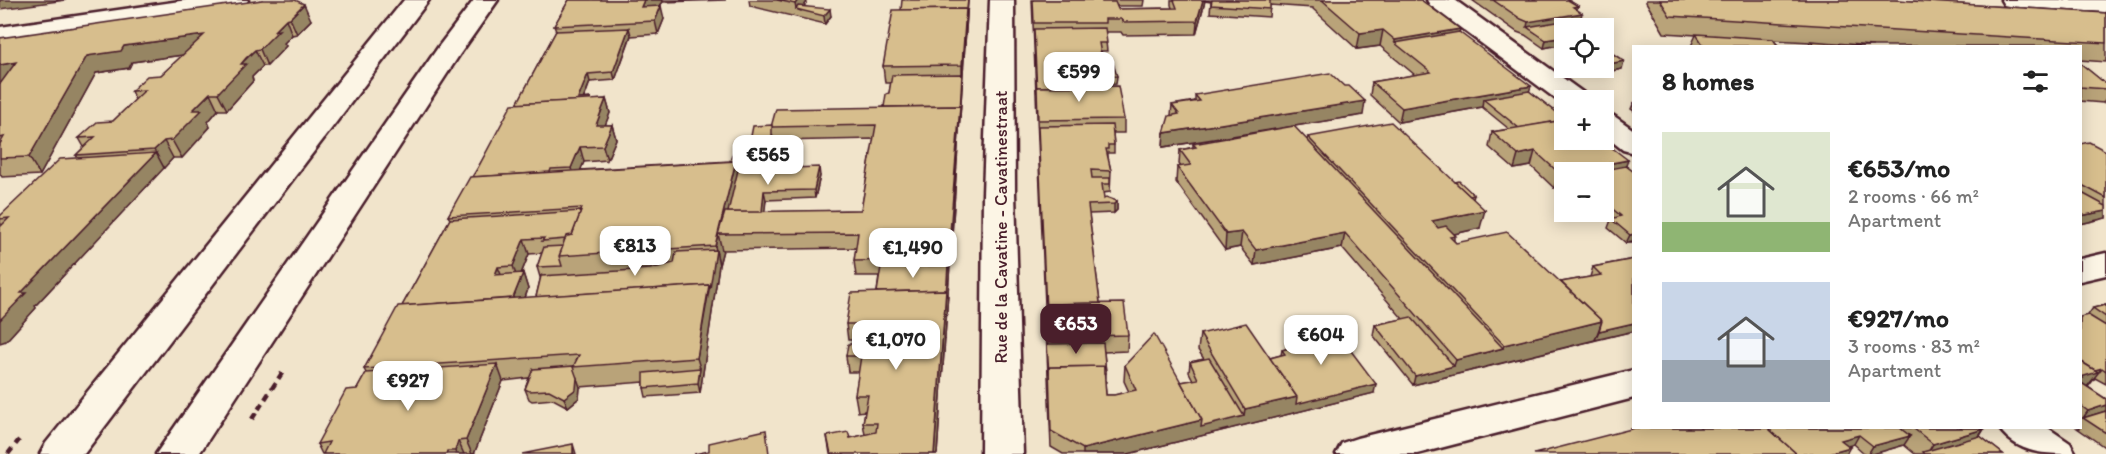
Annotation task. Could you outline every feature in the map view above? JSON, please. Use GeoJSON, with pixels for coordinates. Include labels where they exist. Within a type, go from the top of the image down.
{"type":"FeatureCollection","features":[{"type":"Feature","properties":{"kind":"street"},"geometry":{"type":"LineString","coordinates":[[0,35],[236,0]]}},
{"type":"Feature","properties":{"kind":"street"},"geometry":{"type":"LineString","coordinates":[[61,454],[417,0]]}},
{"type":"Feature","properties":{"kind":"street"},"geometry":{"type":"LineString","coordinates":[[177,454],[448,52],[486,0]]}},
{"type":"Feature","properties":{"kind":"street","name":"Rue de la Cavatine - Cavatinestraat"},"geometry":{"type":"LineString","coordinates":[[1002,0],[999,194],[1002,454]]}},
{"type":"Feature","properties":{"kind":"street"},"geometry":{"type":"LineString","coordinates":[[1439,0],[1561,90]]}},
{"type":"Feature","properties":{"kind":"street"},"geometry":{"type":"LineString","coordinates":[[2013,0],[2106,6]]}},
{"type":"Feature","properties":{"kind":"street"},"geometry":{"type":"LineString","coordinates":[[1614,129],[1632,143]]}},
{"type":"Feature","properties":{"kind":"street"},"geometry":{"type":"LineString","coordinates":[[2082,270],[2106,264]]}},
{"type":"Feature","properties":{"kind":"street"},"geometry":{"type":"LineString","coordinates":[[1358,454],[1632,385]]}},
{"type":"Feature","properties":{"kind":"street"},"geometry":{"type":"LineString","coordinates":[[2020,429],[2055,454]]}},
{"type":"Feature","properties":{"kind":"building"},"geometry":{"type":"Polygon","coordinates":[[[262,0],[295,0],[304,4],[274,31],[279,30],[260,49],[255,50],[246,58],[241,64],[246,64],[218,93],[210,93],[193,110],[202,110],[172,140],[164,141],[154,150],[76,155],[95,137],[79,138],[97,122],[113,121],[145,90],[131,91],[147,76],[161,75],[204,35],[124,46],[121,51],[87,56],[29,157],[0,158],[0,144],[4,137],[0,138],[0,84],[16,62],[0,65],[0,38],[262,0]]]}},
{"type":"Feature","properties":{"kind":"building"},"geometry":{"type":"Polygon","coordinates":[[[569,0],[644,0],[641,7],[661,6],[655,21],[554,26],[569,0]]]}},
{"type":"Feature","properties":{"kind":"building"},"geometry":{"type":"Polygon","coordinates":[[[777,0],[798,0],[795,4],[777,0]]]}},
{"type":"Feature","properties":{"kind":"building"},"geometry":{"type":"Polygon","coordinates":[[[902,0],[968,0],[966,17],[966,9],[901,10],[902,0]]]}},
{"type":"Feature","properties":{"kind":"building"},"geometry":{"type":"Polygon","coordinates":[[[1033,0],[1102,0],[1102,2],[1115,2],[1118,9],[1177,8],[1174,0],[1203,0],[1197,21],[1123,22],[1121,19],[1105,19],[1105,23],[1034,23],[1033,0]]]}},
{"type":"Feature","properties":{"kind":"building"},"geometry":{"type":"Polygon","coordinates":[[[1212,0],[1270,0],[1270,9],[1211,5],[1212,0]]]}},
{"type":"Feature","properties":{"kind":"building"},"geometry":{"type":"Polygon","coordinates":[[[1322,0],[1421,0],[1460,29],[1395,40],[1383,30],[1360,33],[1322,0]]]}},
{"type":"Feature","properties":{"kind":"building"},"geometry":{"type":"Polygon","coordinates":[[[1493,0],[1568,0],[1578,6],[1573,7],[1582,13],[1528,22],[1493,0]]]}},
{"type":"Feature","properties":{"kind":"building"},"geometry":{"type":"Polygon","coordinates":[[[1660,0],[1895,0],[2106,13],[2106,43],[1670,16],[1660,0]]]}},
{"type":"Feature","properties":{"kind":"building"},"geometry":{"type":"Polygon","coordinates":[[[798,6],[830,9],[824,16],[796,9],[798,6]]]}},
{"type":"Feature","properties":{"kind":"building"},"geometry":{"type":"Polygon","coordinates":[[[966,9],[962,65],[883,66],[893,10],[966,9]]]}},
{"type":"Feature","properties":{"kind":"building"},"geometry":{"type":"Polygon","coordinates":[[[1554,22],[1554,39],[1546,40],[1527,27],[1554,22]]]}},
{"type":"Feature","properties":{"kind":"building"},"geometry":{"type":"Polygon","coordinates":[[[629,28],[613,72],[588,74],[578,99],[591,98],[591,100],[517,104],[556,31],[629,28]]]}},
{"type":"Feature","properties":{"kind":"building"},"geometry":{"type":"Polygon","coordinates":[[[1105,28],[1107,43],[1099,43],[1102,60],[1112,60],[1117,76],[1091,77],[1093,86],[1037,87],[1037,93],[1034,29],[1105,28]]]}},
{"type":"Feature","properties":{"kind":"building"},"geometry":{"type":"Polygon","coordinates":[[[1459,32],[1531,86],[1402,108],[1372,82],[1431,72],[1395,43],[1459,32]]]}},
{"type":"Feature","properties":{"kind":"building"},"geometry":{"type":"Polygon","coordinates":[[[1696,34],[1773,39],[1777,45],[1703,45],[1696,34]]]}},
{"type":"Feature","properties":{"kind":"building"},"geometry":{"type":"Polygon","coordinates":[[[1811,41],[1860,45],[1814,45],[1811,41]]]}},
{"type":"Feature","properties":{"kind":"building"},"geometry":{"type":"Polygon","coordinates":[[[1614,54],[1624,61],[1614,63],[1614,54]]]}},
{"type":"Feature","properties":{"kind":"building"},"geometry":{"type":"Polygon","coordinates":[[[2082,65],[2106,84],[2106,89],[2082,87],[2082,65]]]}},
{"type":"Feature","properties":{"kind":"building"},"geometry":{"type":"Polygon","coordinates":[[[1330,73],[1365,101],[1164,133],[1169,116],[1179,114],[1172,105],[1200,101],[1195,95],[1330,73]]]}},
{"type":"Feature","properties":{"kind":"building"},"geometry":{"type":"Polygon","coordinates":[[[962,74],[960,112],[960,106],[884,107],[892,75],[962,74]]]}},
{"type":"Feature","properties":{"kind":"building"},"geometry":{"type":"Polygon","coordinates":[[[1118,86],[1124,119],[1038,120],[1037,87],[1118,86]]]}},
{"type":"Feature","properties":{"kind":"building"},"geometry":{"type":"Polygon","coordinates":[[[1529,91],[1554,110],[1554,122],[1519,128],[1483,99],[1529,91]]]}},
{"type":"Feature","properties":{"kind":"building"},"geometry":{"type":"Polygon","coordinates":[[[606,99],[596,125],[612,125],[603,146],[580,147],[571,168],[551,169],[550,172],[473,177],[512,104],[606,99]]]}},
{"type":"Feature","properties":{"kind":"building"},"geometry":{"type":"Polygon","coordinates":[[[960,106],[948,259],[854,261],[858,233],[718,234],[725,212],[861,210],[876,125],[771,127],[776,109],[960,106]]]}},
{"type":"Feature","properties":{"kind":"building"},"geometry":{"type":"Polygon","coordinates":[[[1391,122],[1485,210],[1432,221],[1438,228],[1446,226],[1456,236],[1450,237],[1456,243],[1507,232],[1602,321],[1504,345],[1308,137],[1391,122]]]}},
{"type":"Feature","properties":{"kind":"building"},"geometry":{"type":"Polygon","coordinates":[[[1554,122],[1554,150],[1614,149],[1628,160],[1614,163],[1554,162],[1554,168],[1535,151],[1518,155],[1492,132],[1554,122]]]}},
{"type":"Feature","properties":{"kind":"building"},"geometry":{"type":"Polygon","coordinates":[[[772,125],[772,140],[750,141],[753,126],[772,125]]]}},
{"type":"Feature","properties":{"kind":"building"},"geometry":{"type":"Polygon","coordinates":[[[1112,125],[1114,145],[1108,145],[1106,149],[1111,171],[1091,170],[1092,178],[1110,178],[1110,184],[1102,184],[1104,199],[1106,197],[1117,201],[1114,204],[1088,205],[1100,303],[1046,304],[1046,311],[1038,126],[1112,125]]]}},
{"type":"Feature","properties":{"kind":"building"},"geometry":{"type":"Polygon","coordinates":[[[1294,126],[1503,348],[1456,360],[1345,233],[1256,250],[1242,232],[1226,234],[1177,167],[1191,165],[1180,150],[1196,147],[1193,144],[1294,126]]]}},
{"type":"Feature","properties":{"kind":"building"},"geometry":{"type":"Polygon","coordinates":[[[2089,142],[2106,151],[2106,198],[2082,185],[2082,144],[2089,142]]]}},
{"type":"Feature","properties":{"kind":"building"},"geometry":{"type":"Polygon","coordinates":[[[748,152],[745,164],[730,161],[733,153],[748,152]]]}},
{"type":"Feature","properties":{"kind":"building"},"geometry":{"type":"Polygon","coordinates":[[[156,153],[21,293],[26,293],[0,320],[0,227],[9,218],[0,219],[0,216],[60,159],[156,153]]]}},
{"type":"Feature","properties":{"kind":"building"},"geometry":{"type":"Polygon","coordinates":[[[736,161],[715,246],[559,256],[566,236],[572,235],[582,208],[448,216],[470,177],[736,161]]]}},
{"type":"Feature","properties":{"kind":"building"},"geometry":{"type":"Polygon","coordinates":[[[1626,166],[1632,170],[1632,234],[1614,222],[1614,218],[1621,216],[1614,210],[1614,168],[1626,166]]]}},
{"type":"Feature","properties":{"kind":"building"},"geometry":{"type":"Polygon","coordinates":[[[819,167],[814,190],[764,191],[762,212],[728,212],[738,170],[819,167]]]}},
{"type":"Feature","properties":{"kind":"building"},"geometry":{"type":"Polygon","coordinates":[[[1459,181],[1474,195],[1470,196],[1455,182],[1459,181]]]}},
{"type":"Feature","properties":{"kind":"building"},"geometry":{"type":"Polygon","coordinates":[[[2082,193],[2106,206],[2106,211],[2082,216],[2082,193]]]}},
{"type":"Feature","properties":{"kind":"building"},"geometry":{"type":"Polygon","coordinates":[[[581,211],[572,235],[566,236],[565,239],[542,241],[544,238],[524,239],[513,266],[498,267],[495,275],[523,273],[513,298],[402,306],[450,219],[581,211]]]}},
{"type":"Feature","properties":{"kind":"building"},"geometry":{"type":"Polygon","coordinates":[[[563,246],[559,256],[562,266],[537,267],[544,247],[563,246]]]}},
{"type":"Feature","properties":{"kind":"building"},"geometry":{"type":"Polygon","coordinates":[[[716,250],[710,289],[709,285],[536,297],[541,276],[650,269],[674,263],[676,252],[716,250]]]}},
{"type":"Feature","properties":{"kind":"building"},"geometry":{"type":"Polygon","coordinates":[[[1632,259],[1632,323],[1599,331],[1602,321],[1561,282],[1601,275],[1593,267],[1632,259]]]}},
{"type":"Feature","properties":{"kind":"building"},"geometry":{"type":"Polygon","coordinates":[[[948,265],[946,297],[946,290],[877,292],[881,267],[948,265]]]}},
{"type":"Feature","properties":{"kind":"building"},"geometry":{"type":"Polygon","coordinates":[[[709,285],[697,358],[573,367],[579,355],[364,369],[398,306],[709,285]]]}},
{"type":"Feature","properties":{"kind":"building"},"geometry":{"type":"Polygon","coordinates":[[[946,290],[934,454],[831,454],[827,436],[848,432],[850,438],[876,432],[877,423],[863,423],[868,395],[855,395],[861,356],[846,356],[848,344],[852,344],[855,324],[846,324],[851,293],[946,290]]]}},
{"type":"Feature","properties":{"kind":"building"},"geometry":{"type":"Polygon","coordinates":[[[1124,303],[1128,335],[1047,337],[1046,304],[1124,303]]]}},
{"type":"Feature","properties":{"kind":"building"},"geometry":{"type":"Polygon","coordinates":[[[2106,305],[2106,317],[2093,308],[2106,305]]]}},
{"type":"Feature","properties":{"kind":"building"},"geometry":{"type":"Polygon","coordinates":[[[2088,315],[2106,326],[2106,371],[2102,368],[2095,370],[2082,362],[2082,316],[2088,315]]]}},
{"type":"Feature","properties":{"kind":"building"},"geometry":{"type":"Polygon","coordinates":[[[1411,317],[1454,366],[1415,376],[1375,325],[1411,317]]]}},
{"type":"Feature","properties":{"kind":"building"},"geometry":{"type":"Polygon","coordinates":[[[1246,323],[1297,397],[1245,409],[1200,334],[1246,323]]]}},
{"type":"Feature","properties":{"kind":"building"},"geometry":{"type":"Polygon","coordinates":[[[1333,327],[1376,384],[1296,404],[1297,397],[1270,358],[1285,354],[1282,350],[1300,345],[1293,336],[1333,327]]]}},
{"type":"Feature","properties":{"kind":"building"},"geometry":{"type":"Polygon","coordinates":[[[1154,334],[1202,420],[1083,449],[1051,431],[1049,367],[1104,366],[1106,395],[1136,390],[1125,365],[1154,334]]]}},
{"type":"Feature","properties":{"kind":"building"},"geometry":{"type":"Polygon","coordinates":[[[1103,343],[1106,373],[1104,373],[1104,366],[1049,367],[1049,374],[1047,344],[1103,343]]]}},
{"type":"Feature","properties":{"kind":"building"},"geometry":{"type":"Polygon","coordinates":[[[1209,358],[1244,416],[1201,427],[1202,420],[1181,382],[1198,379],[1190,362],[1209,358]]]}},
{"type":"Feature","properties":{"kind":"building"},"geometry":{"type":"Polygon","coordinates":[[[2082,362],[2098,372],[2082,377],[2082,362]]]}},
{"type":"Feature","properties":{"kind":"building"},"geometry":{"type":"Polygon","coordinates":[[[497,364],[466,440],[458,441],[455,451],[447,451],[446,454],[323,454],[329,442],[317,444],[346,390],[357,389],[366,373],[497,364]]]}},
{"type":"Feature","properties":{"kind":"building"},"geometry":{"type":"Polygon","coordinates":[[[574,366],[577,378],[576,389],[564,398],[549,390],[529,391],[525,389],[533,369],[574,366]]]}},
{"type":"Feature","properties":{"kind":"building"},"geometry":{"type":"Polygon","coordinates":[[[700,368],[698,383],[644,388],[644,373],[700,368]]]}},
{"type":"Feature","properties":{"kind":"building"},"geometry":{"type":"Polygon","coordinates":[[[2082,383],[2106,399],[2106,405],[2088,411],[2082,406],[2082,383]]]}},
{"type":"Feature","properties":{"kind":"building"},"geometry":{"type":"Polygon","coordinates":[[[2106,411],[2106,433],[2083,418],[2106,411]]]}},
{"type":"Feature","properties":{"kind":"building"},"geometry":{"type":"Polygon","coordinates":[[[1632,429],[1769,429],[1797,454],[1534,454],[1632,429]]]}},
{"type":"Feature","properties":{"kind":"building"},"geometry":{"type":"Polygon","coordinates":[[[1769,429],[1901,429],[1910,436],[1873,446],[1859,435],[1841,440],[1850,447],[1825,454],[1797,454],[1769,429]]]}},
{"type":"Feature","properties":{"kind":"building"},"geometry":{"type":"Polygon","coordinates":[[[1914,429],[1984,429],[1933,444],[1914,429]]]}},
{"type":"Feature","properties":{"kind":"building"},"geometry":{"type":"Polygon","coordinates":[[[766,430],[769,454],[694,454],[709,451],[709,443],[766,430]]]}},
{"type":"Feature","properties":{"kind":"building"},"geometry":{"type":"Polygon","coordinates":[[[1980,436],[2003,454],[1925,454],[1923,452],[1980,436]]]}},
{"type":"Feature","properties":{"kind":"building"},"geometry":{"type":"Polygon","coordinates":[[[573,444],[573,454],[522,454],[573,444]]]}}]}
